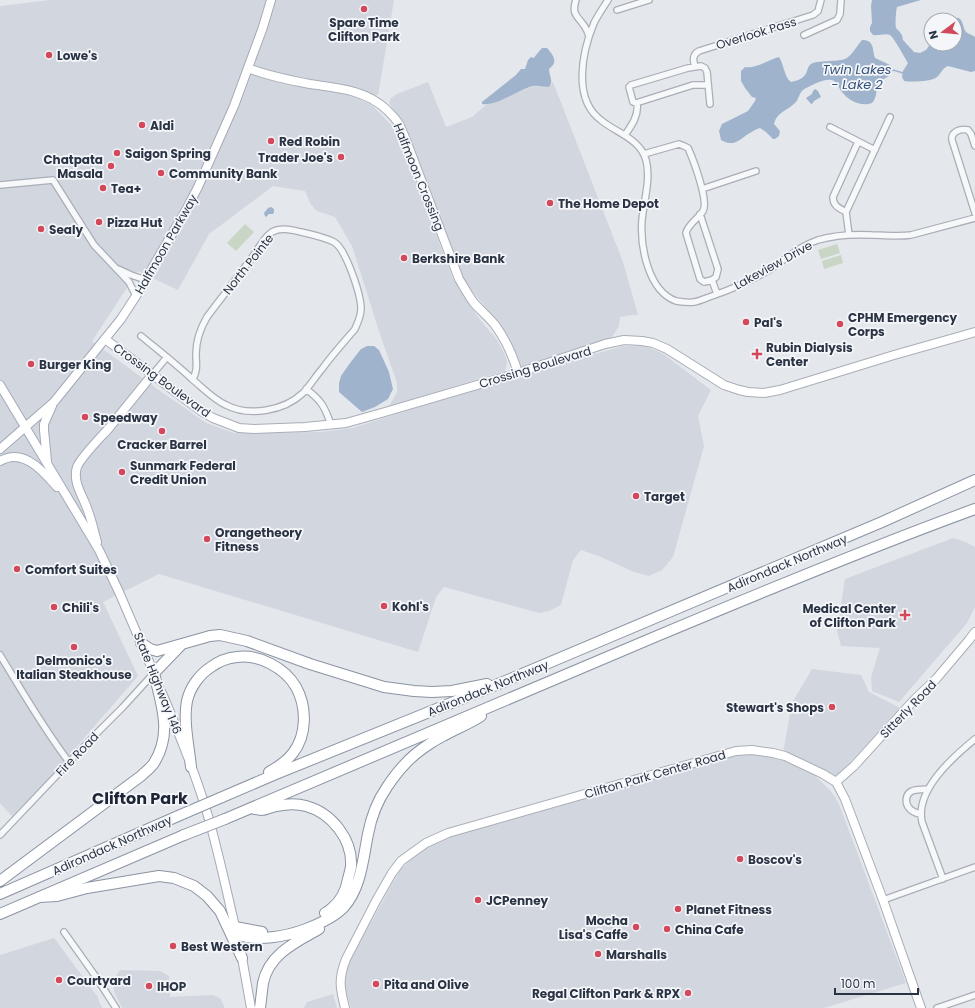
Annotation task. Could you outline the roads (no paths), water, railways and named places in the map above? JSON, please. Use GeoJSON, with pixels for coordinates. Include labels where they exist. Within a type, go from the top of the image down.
{"type":"FeatureCollection","features":[{"type":"Feature","properties":{"kind":"highway","name":"Adirondack Northway"},"geometry":{"type":"LineString","coordinates":[[0,894],[231,793],[508,680],[882,522],[975,480]]}},
{"type":"Feature","properties":{"kind":"highway","name":"Adirondack Northway"},"geometry":{"type":"LineString","coordinates":[[0,914],[798,577],[975,509]]}},
{"type":"Feature","properties":{"kind":"highway"},"geometry":{"type":"LineString","coordinates":[[141,643],[150,649],[158,651],[210,636],[220,635],[247,640],[310,664],[384,687],[414,691],[452,691],[508,680]]}},
{"type":"Feature","properties":{"kind":"highway"},"geometry":{"type":"LineString","coordinates":[[0,881],[141,776],[154,764],[161,748],[165,730],[164,716],[154,673],[183,644]]}},
{"type":"Feature","properties":{"kind":"highway"},"geometry":{"type":"LineString","coordinates":[[192,767],[186,715],[187,700],[199,677],[218,662],[238,656],[258,658],[278,668],[296,687],[304,707],[304,729],[298,745],[294,752],[274,769],[231,793]]}},
{"type":"Feature","properties":{"kind":"highway"},"geometry":{"type":"LineString","coordinates":[[253,1007],[272,963],[278,956],[296,942],[335,918],[348,901],[354,891],[373,815],[386,788],[407,761],[442,736],[479,718],[502,701]]}},
{"type":"Feature","properties":{"kind":"highway"},"geometry":{"type":"LineString","coordinates":[[236,931],[275,932],[298,926],[321,916],[333,908],[342,898],[347,886],[351,868],[350,854],[346,840],[340,830],[323,813],[306,806],[295,804],[275,806],[263,810],[250,808]]}},
{"type":"Feature","properties":{"kind":"highway"},"geometry":{"type":"LineString","coordinates":[[39,897],[57,896],[87,888],[159,876],[174,878],[194,886],[212,901],[220,911],[242,958]]}},
{"type":"Feature","properties":{"kind":"highway"},"geometry":{"type":"LineString","coordinates":[[236,931],[254,938],[288,935],[301,931],[329,918],[342,909]]}},
{"type":"Feature","properties":{"kind":"street","name":"Halfmoon Parkway"},"geometry":{"type":"LineString","coordinates":[[0,449],[54,402],[121,319],[146,280],[198,187],[234,106],[263,27],[271,0]]}},
{"type":"Feature","properties":{"kind":"street"},"geometry":{"type":"LineString","coordinates":[[576,0],[574,6],[575,14],[589,36]]}},
{"type":"Feature","properties":{"kind":"street"},"geometry":{"type":"LineString","coordinates":[[608,0],[600,11],[594,24],[589,36],[584,57],[582,84],[586,102],[591,111],[602,122],[635,142],[644,154],[676,145],[686,147],[690,153],[704,194],[705,206],[687,229],[686,233],[700,279],[704,282],[712,280],[716,277],[718,269],[700,214]]}},
{"type":"Feature","properties":{"kind":"street"},"geometry":{"type":"LineString","coordinates":[[617,10],[649,0]]}},
{"type":"Feature","properties":{"kind":"street","name":"Overlook Pass"},"geometry":{"type":"LineString","coordinates":[[695,67],[693,61],[694,56],[699,50],[813,15],[818,11],[821,0]]}},
{"type":"Feature","properties":{"kind":"street","name":"Overlook Pass"},"geometry":{"type":"LineString","coordinates":[[804,35],[837,20],[840,14],[840,0]]}},
{"type":"Feature","properties":{"kind":"street"},"geometry":{"type":"LineString","coordinates":[[708,85],[693,86],[637,103],[633,102],[629,88],[630,85],[701,66],[705,68],[706,72],[708,85],[710,104]]}},
{"type":"Feature","properties":{"kind":"street","name":"Halfmoon Crossing"},"geometry":{"type":"LineString","coordinates":[[248,68],[263,74],[360,93],[374,100],[392,115],[399,124],[404,135],[459,279],[475,303],[495,324],[514,360],[518,373]]}},
{"type":"Feature","properties":{"kind":"street"},"geometry":{"type":"LineString","coordinates":[[625,135],[637,114],[637,103]]}},
{"type":"Feature","properties":{"kind":"street"},"geometry":{"type":"LineString","coordinates":[[848,235],[846,212],[890,118]]}},
{"type":"Feature","properties":{"kind":"street"},"geometry":{"type":"LineString","coordinates":[[830,127],[875,150]]}},
{"type":"Feature","properties":{"kind":"street"},"geometry":{"type":"LineString","coordinates":[[975,146],[968,130],[962,129],[952,135],[952,140],[972,195],[975,213]]}},
{"type":"Feature","properties":{"kind":"street"},"geometry":{"type":"LineString","coordinates":[[846,212],[835,205],[833,197],[858,142]]}},
{"type":"Feature","properties":{"kind":"street","name":"Lakeview Drive"},"geometry":{"type":"LineString","coordinates":[[644,154],[646,161],[647,184],[642,230],[646,262],[650,275],[656,284],[665,294],[676,300],[688,302],[696,301],[748,282],[806,245],[818,240],[848,235],[867,234],[901,237],[911,236],[975,218]]}},
{"type":"Feature","properties":{"kind":"street"},"geometry":{"type":"LineString","coordinates":[[702,189],[756,171]]}},
{"type":"Feature","properties":{"kind":"street"},"geometry":{"type":"LineString","coordinates":[[0,185],[52,180],[94,245],[129,282],[136,296]]}},
{"type":"Feature","properties":{"kind":"street","name":"North Pointe"},"geometry":{"type":"LineString","coordinates":[[140,336],[167,356],[207,392],[226,406],[237,410],[247,411],[268,410],[284,406],[292,402],[303,393],[355,329],[361,317],[361,308],[356,286],[348,263],[340,248],[334,242],[288,229],[281,229],[272,232],[265,238],[201,326],[198,334],[196,354],[197,368],[193,379]]}},
{"type":"Feature","properties":{"kind":"street"},"geometry":{"type":"LineString","coordinates":[[116,268],[130,275],[146,280]]}},
{"type":"Feature","properties":{"kind":"street"},"geometry":{"type":"LineString","coordinates":[[712,280],[717,294]]}},
{"type":"Feature","properties":{"kind":"street","name":"Crossing Boulevard"},"geometry":{"type":"LineString","coordinates":[[105,339],[152,375],[213,418],[239,428],[254,429],[298,428],[346,423],[518,373],[605,344],[624,340],[653,343],[667,349],[724,385],[748,392],[764,393],[780,390],[975,332]]}},
{"type":"Feature","properties":{"kind":"street"},"geometry":{"type":"LineString","coordinates":[[99,550],[90,516],[77,484],[75,475],[78,466],[82,459],[167,356]]}},
{"type":"Feature","properties":{"kind":"street","name":"State Highway 146"},"geometry":{"type":"LineString","coordinates":[[0,385],[99,550],[154,673],[192,767],[208,815],[222,867],[253,1007]]}},
{"type":"Feature","properties":{"kind":"street"},"geometry":{"type":"LineString","coordinates":[[306,389],[320,401],[325,409],[331,425]]}},
{"type":"Feature","properties":{"kind":"street"},"geometry":{"type":"LineString","coordinates":[[47,463],[44,424],[54,402]]}},
{"type":"Feature","properties":{"kind":"street"},"geometry":{"type":"LineString","coordinates":[[0,460],[13,457],[25,459],[42,471],[65,495]]}},
{"type":"Feature","properties":{"kind":"street","name":"Sitterly Road"},"geometry":{"type":"LineString","coordinates":[[836,782],[854,766],[914,700],[936,679],[970,640],[975,632]]}},
{"type":"Feature","properties":{"kind":"street"},"geometry":{"type":"LineString","coordinates":[[0,655],[50,737],[69,762]]}},
{"type":"Feature","properties":{"kind":"street","name":"Fire Road"},"geometry":{"type":"LineString","coordinates":[[0,835],[154,673]]}},
{"type":"Feature","properties":{"kind":"street"},"geometry":{"type":"LineString","coordinates":[[943,879],[920,814],[923,802],[934,780],[956,754],[975,739]]}},
{"type":"Feature","properties":{"kind":"street","name":"Clifton Park Center Road"},"geometry":{"type":"LineString","coordinates":[[345,1008],[340,983],[342,968],[346,959],[392,873],[401,862],[426,843],[451,832],[736,751],[752,750],[785,756],[823,774],[836,782]]}},
{"type":"Feature","properties":{"kind":"street"},"geometry":{"type":"LineString","coordinates":[[836,782],[845,799],[883,900],[921,1008]]}},
{"type":"Feature","properties":{"kind":"street"},"geometry":{"type":"LineString","coordinates":[[920,814],[909,808],[907,804],[907,796],[914,790],[928,790]]}},
{"type":"Feature","properties":{"kind":"street"},"geometry":{"type":"LineString","coordinates":[[883,900],[975,867]]}},
{"type":"Feature","properties":{"kind":"street"},"geometry":{"type":"LineString","coordinates":[[64,932],[116,1008]]}},
{"type":"Feature","properties":{"kind":"street"},"geometry":{"type":"LineString","coordinates":[[936,1008],[975,995]]}},
{"type":"Feature","properties":{"kind":"water"},"geometry":{"type":"Polygon","coordinates":[[[872,0],[921,0],[897,7],[896,11],[896,28],[902,35],[903,40],[914,52],[963,52],[963,24],[966,32],[975,37],[975,71],[971,72],[948,66],[944,68],[934,79],[911,82],[904,81],[902,77],[903,71],[908,63],[894,40],[890,35],[873,35],[870,31],[872,23],[872,0]]]}},
{"type":"Feature","properties":{"kind":"water","name":"Twin Lakes - Lake 2"},"geometry":{"type":"Polygon","coordinates":[[[862,40],[866,40],[871,44],[875,58],[890,65],[893,70],[891,75],[878,84],[876,95],[872,103],[860,104],[845,95],[834,81],[825,80],[803,90],[795,103],[777,117],[774,124],[780,131],[779,136],[775,139],[760,128],[733,143],[721,140],[719,131],[722,124],[748,111],[756,98],[752,97],[741,81],[741,71],[745,67],[757,66],[779,57],[787,77],[791,82],[793,82],[799,80],[806,74],[811,64],[848,58],[862,40]]]}},
{"type":"Feature","properties":{"kind":"water"},"geometry":{"type":"Polygon","coordinates":[[[542,48],[547,48],[554,58],[554,64],[549,69],[551,81],[549,87],[533,86],[494,103],[482,104],[482,102],[516,75],[521,69],[525,69],[528,60],[531,57],[534,58],[542,48]]]}},
{"type":"Feature","properties":{"kind":"water"},"geometry":{"type":"Polygon","coordinates":[[[815,89],[821,97],[811,104],[806,98],[812,94],[815,89]]]}},
{"type":"Feature","properties":{"kind":"water"},"geometry":{"type":"Polygon","coordinates":[[[271,207],[274,209],[274,212],[266,217],[264,213],[271,207]]]}},
{"type":"Feature","properties":{"kind":"water"},"geometry":{"type":"Polygon","coordinates":[[[367,346],[374,346],[379,350],[389,372],[393,389],[388,399],[375,407],[362,412],[339,392],[339,383],[341,376],[350,363],[361,349],[367,346]]]}},
{"type":"Feature","properties":{"kind":"waterway"},"geometry":{"type":"LineString","coordinates":[[893,70],[903,73]]}},
{"type":"Feature","properties":{"kind":"place","name":"Spare Time Clifton Park"},"geometry":{"type":"Point","coordinates":[364,9]}},
{"type":"Feature","properties":{"kind":"place","name":"Lowe's"},"geometry":{"type":"Point","coordinates":[49,55]}},
{"type":"Feature","properties":{"kind":"place","name":"Aldi"},"geometry":{"type":"Point","coordinates":[142,125]}},
{"type":"Feature","properties":{"kind":"place","name":"Red Robin"},"geometry":{"type":"Point","coordinates":[271,141]}},
{"type":"Feature","properties":{"kind":"place","name":"Saigon Spring"},"geometry":{"type":"Point","coordinates":[117,153]}},
{"type":"Feature","properties":{"kind":"place","name":"Trader Joe's"},"geometry":{"type":"Point","coordinates":[341,157]}},
{"type":"Feature","properties":{"kind":"place","name":"Chatpata Masala"},"geometry":{"type":"Point","coordinates":[111,166]}},
{"type":"Feature","properties":{"kind":"place","name":"Community Bank"},"geometry":{"type":"Point","coordinates":[161,173]}},
{"type":"Feature","properties":{"kind":"place","name":"Tea+"},"geometry":{"type":"Point","coordinates":[103,188]}},
{"type":"Feature","properties":{"kind":"place","name":"The Home Depot"},"geometry":{"type":"Point","coordinates":[550,203]}},
{"type":"Feature","properties":{"kind":"place","name":"Pizza Hut"},"geometry":{"type":"Point","coordinates":[99,222]}},
{"type":"Feature","properties":{"kind":"place","name":"Sealy"},"geometry":{"type":"Point","coordinates":[41,229]}},
{"type":"Feature","properties":{"kind":"place","name":"Berkshire Bank"},"geometry":{"type":"Point","coordinates":[404,258]}},
{"type":"Feature","properties":{"kind":"place","name":"Pal's"},"geometry":{"type":"Point","coordinates":[746,322]}},
{"type":"Feature","properties":{"kind":"place","name":"CPHM Emergency Corps"},"geometry":{"type":"Point","coordinates":[840,324]}},
{"type":"Feature","properties":{"kind":"place","name":"Rubin Dialysis Center"},"geometry":{"type":"Point","coordinates":[757,354]}},
{"type":"Feature","properties":{"kind":"place","name":"Burger King"},"geometry":{"type":"Point","coordinates":[31,364]}},
{"type":"Feature","properties":{"kind":"place","name":"Speedway"},"geometry":{"type":"Point","coordinates":[85,417]}},
{"type":"Feature","properties":{"kind":"place","name":"Cracker Barrel"},"geometry":{"type":"Point","coordinates":[162,431]}},
{"type":"Feature","properties":{"kind":"place","name":"Sunmark Federal Credit Union"},"geometry":{"type":"Point","coordinates":[122,472]}},
{"type":"Feature","properties":{"kind":"place","name":"Target"},"geometry":{"type":"Point","coordinates":[636,496]}},
{"type":"Feature","properties":{"kind":"place","name":"Orangetheory Fitness"},"geometry":{"type":"Point","coordinates":[207,539]}},
{"type":"Feature","properties":{"kind":"place","name":"Comfort Suites"},"geometry":{"type":"Point","coordinates":[17,569]}},
{"type":"Feature","properties":{"kind":"place","name":"Kohl's"},"geometry":{"type":"Point","coordinates":[384,606]}},
{"type":"Feature","properties":{"kind":"place","name":"Chili's"},"geometry":{"type":"Point","coordinates":[54,607]}},
{"type":"Feature","properties":{"kind":"place","name":"Medical Center of Clifton Park"},"geometry":{"type":"Point","coordinates":[905,615]}},
{"type":"Feature","properties":{"kind":"place","name":"Delmonico's Italian Steakhouse"},"geometry":{"type":"Point","coordinates":[74,647]}},
{"type":"Feature","properties":{"kind":"place","name":"Stewart's Shops"},"geometry":{"type":"Point","coordinates":[832,707]}},
{"type":"Feature","properties":{"kind":"place","name":"Boscov's"},"geometry":{"type":"Point","coordinates":[740,859]}},
{"type":"Feature","properties":{"kind":"place","name":"JCPenney"},"geometry":{"type":"Point","coordinates":[478,900]}},
{"type":"Feature","properties":{"kind":"place","name":"Planet Fitness"},"geometry":{"type":"Point","coordinates":[678,909]}},
{"type":"Feature","properties":{"kind":"place","name":"Mocha Lisa's Caffe"},"geometry":{"type":"Point","coordinates":[636,927]}},
{"type":"Feature","properties":{"kind":"place","name":"China Cafe"},"geometry":{"type":"Point","coordinates":[667,929]}},
{"type":"Feature","properties":{"kind":"place","name":"Best Western"},"geometry":{"type":"Point","coordinates":[173,946]}},
{"type":"Feature","properties":{"kind":"place","name":"Marshalls"},"geometry":{"type":"Point","coordinates":[598,954]}},
{"type":"Feature","properties":{"kind":"place","name":"Courtyard"},"geometry":{"type":"Point","coordinates":[59,980]}},
{"type":"Feature","properties":{"kind":"place","name":"Pita and Olive"},"geometry":{"type":"Point","coordinates":[376,984]}},
{"type":"Feature","properties":{"kind":"place","name":"IHOP"},"geometry":{"type":"Point","coordinates":[149,986]}},
{"type":"Feature","properties":{"kind":"place","name":"Regal Clifton Park & RPX"},"geometry":{"type":"Point","coordinates":[688,993]}},
{"type":"Feature","properties":{"kind":"district","name":"Clifton Park"},"geometry":{"type":"Point","coordinates":[140,798]}}]}
